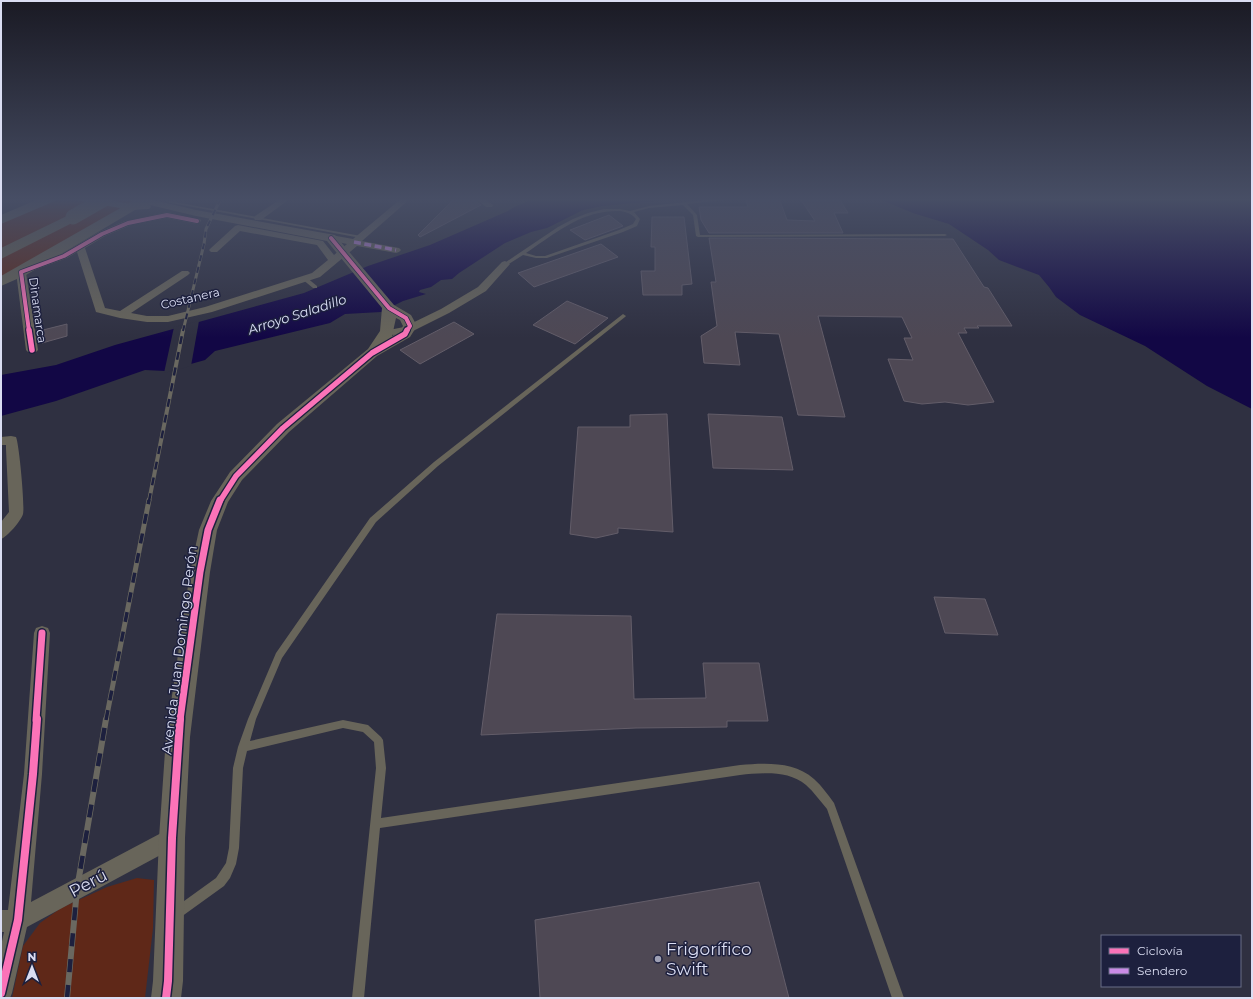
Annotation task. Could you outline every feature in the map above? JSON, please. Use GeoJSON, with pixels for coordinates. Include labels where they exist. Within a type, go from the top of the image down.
{"type":"FeatureCollection","features":[{"type":"Feature","properties":{"kind":"highway"},"geometry":{"type":"LineString","coordinates":[[1,254],[17,245]]}},
{"type":"Feature","properties":{"kind":"main road"},"geometry":{"type":"LineString","coordinates":[[1,282],[22,272],[67,245]]}},
{"type":"Feature","properties":{"kind":"street"},"geometry":{"type":"LineString","coordinates":[[214,250],[220,245]]}},
{"type":"Feature","properties":{"kind":"street"},"geometry":{"type":"LineString","coordinates":[[322,245],[342,259],[389,308],[406,318],[407,326]]}},
{"type":"Feature","properties":{"kind":"street"},"geometry":{"type":"LineString","coordinates":[[334,245],[342,259]]}},
{"type":"Feature","properties":{"kind":"street","name":"Costanera"},"geometry":{"type":"LineString","coordinates":[[80,246],[100,310],[120,315],[168,319],[208,310],[316,275],[342,259],[353,245]]}},
{"type":"Feature","properties":{"kind":"street"},"geometry":{"type":"LineString","coordinates":[[375,245],[396,250]]}},
{"type":"Feature","properties":{"kind":"street"},"geometry":{"type":"LineString","coordinates":[[22,272],[64,256],[80,246]]}},
{"type":"Feature","properties":{"kind":"street"},"geometry":{"type":"LineString","coordinates":[[389,308],[389,328],[393,332],[445,311],[482,288],[505,264]]}},
{"type":"Feature","properties":{"kind":"street","name":"Dinamarca"},"geometry":{"type":"LineString","coordinates":[[22,272],[32,350]]}},
{"type":"Feature","properties":{"kind":"street"},"geometry":{"type":"LineString","coordinates":[[120,315],[185,273]]}},
{"type":"Feature","properties":{"kind":"street","name":"Avenida Juan Domingo Perón"},"geometry":{"type":"LineString","coordinates":[[372,353],[392,343],[405,334],[407,326]]}},
{"type":"Feature","properties":{"kind":"street","name":"Avenida Juan Domingo Perón"},"geometry":{"type":"LineString","coordinates":[[166,998],[172,838],[178,737],[200,572],[208,530],[220,501],[236,476],[283,428],[372,353],[380,344],[389,328]]}},
{"type":"Feature","properties":{"kind":"street"},"geometry":{"type":"LineString","coordinates":[[1,533],[16,513],[13,449],[6,440]]}},
{"type":"Feature","properties":{"kind":"street"},"geometry":{"type":"LineString","coordinates":[[1,993],[10,920],[33,774],[42,633]]}},
{"type":"Feature","properties":{"kind":"street","name":"Perú"},"geometry":{"type":"LineString","coordinates":[[10,920],[172,838]]}},
{"type":"Feature","properties":{"kind":"lane"},"geometry":{"type":"LineString","coordinates":[[505,264],[525,254],[538,245]]}},
{"type":"Feature","properties":{"kind":"lane"},"geometry":{"type":"LineString","coordinates":[[525,254],[536,257],[545,257],[582,245]]}},
{"type":"Feature","properties":{"kind":"lane"},"geometry":{"type":"LineString","coordinates":[[304,278],[315,287]]}},
{"type":"Feature","properties":{"kind":"lane"},"geometry":{"type":"LineString","coordinates":[[170,918],[220,882],[226,874],[234,848],[238,768],[242,747],[252,719],[279,656],[373,520],[436,464],[623,316]]}},
{"type":"Feature","properties":{"kind":"lane"},"geometry":{"type":"LineString","coordinates":[[242,747],[343,724],[365,728],[378,740],[381,768],[358,998]]}},
{"type":"Feature","properties":{"kind":"lane"},"geometry":{"type":"LineString","coordinates":[[375,824],[740,770],[764,768],[788,770],[809,781],[831,806],[898,998]]}},
{"type":"Feature","properties":{"kind":"shaded area"},"geometry":{"type":"Polygon","coordinates":[[[1,245],[66,245],[1,282],[1,245]]]}},
{"type":"Feature","properties":{"kind":"shaded area"},"geometry":{"type":"Polygon","coordinates":[[[137,878],[154,880],[153,928],[145,998],[12,998],[23,946],[40,923],[61,908],[107,887],[137,878]]]}},
{"type":"Feature","properties":{"kind":"water","name":"Arroyo Saladillo"},"geometry":{"type":"Polygon","coordinates":[[[430,245],[503,245],[452,279],[441,280],[431,287],[420,290],[419,292],[426,294],[403,301],[381,312],[345,314],[330,323],[215,351],[205,360],[166,371],[145,370],[56,401],[1,416],[1,375],[56,365],[115,345],[304,293],[368,266],[430,245]]]}},
{"type":"Feature","properties":{"kind":"water"},"geometry":{"type":"Polygon","coordinates":[[[980,245],[1252,245],[1252,409],[1207,386],[1145,346],[1080,315],[1056,297],[1039,275],[999,260],[980,245]]]}},
{"type":"Feature","properties":{"kind":"pier"},"geometry":{"type":"Polygon","coordinates":[[[199,321],[191,366],[164,373],[174,327],[199,321]]]}},
{"type":"Feature","properties":{"kind":"building"},"geometry":{"type":"Polygon","coordinates":[[[599,245],[602,245],[618,257],[534,287],[518,273],[599,245]]]}},
{"type":"Feature","properties":{"kind":"building"},"geometry":{"type":"Polygon","coordinates":[[[651,245],[687,245],[692,284],[682,285],[682,295],[643,295],[641,271],[655,271],[655,247],[651,247],[651,245]]]}},
{"type":"Feature","properties":{"kind":"building"},"geometry":{"type":"Polygon","coordinates":[[[710,245],[957,245],[984,287],[988,288],[1012,326],[977,326],[979,328],[964,328],[967,333],[958,333],[994,402],[968,405],[945,402],[922,404],[904,401],[888,359],[913,360],[904,338],[912,338],[902,317],[818,316],[845,417],[798,415],[779,334],[735,332],[740,365],[704,363],[701,336],[717,326],[711,282],[716,282],[710,245]]]}},
{"type":"Feature","properties":{"kind":"building"},"geometry":{"type":"Polygon","coordinates":[[[567,301],[608,318],[575,344],[533,325],[567,301]]]}},
{"type":"Feature","properties":{"kind":"building"},"geometry":{"type":"Polygon","coordinates":[[[454,322],[474,334],[420,364],[400,350],[454,322]]]}},
{"type":"Feature","properties":{"kind":"building"},"geometry":{"type":"Polygon","coordinates":[[[67,324],[67,336],[42,343],[43,330],[67,324]]]}},
{"type":"Feature","properties":{"kind":"building"},"geometry":{"type":"Polygon","coordinates":[[[667,414],[673,532],[618,528],[618,533],[596,538],[570,534],[578,427],[630,427],[630,415],[667,414]]]}},
{"type":"Feature","properties":{"kind":"building"},"geometry":{"type":"Polygon","coordinates":[[[708,414],[782,417],[793,470],[713,468],[708,414]]]}},
{"type":"Feature","properties":{"kind":"building"},"geometry":{"type":"Polygon","coordinates":[[[934,597],[985,599],[998,635],[945,633],[934,597]]]}},
{"type":"Feature","properties":{"kind":"building"},"geometry":{"type":"Polygon","coordinates":[[[497,614],[631,616],[634,699],[706,698],[703,663],[759,663],[768,721],[727,721],[727,727],[636,728],[481,735],[497,614]]]}},
{"type":"Feature","properties":{"kind":"building","name":"Frigorífico Swift"},"geometry":{"type":"Polygon","coordinates":[[[759,882],[789,998],[540,998],[535,920],[759,882]]]}},
{"type":"Feature","properties":{"kind":"railway"},"geometry":{"type":"LineString","coordinates":[[183,331],[204,245]]}},
{"type":"Feature","properties":{"kind":"railway"},"geometry":{"type":"LineString","coordinates":[[149,501],[183,330]]}},
{"type":"Feature","properties":{"kind":"railway"},"geometry":{"type":"LineString","coordinates":[[106,720],[149,500]]}},
{"type":"Feature","properties":{"kind":"railway"},"geometry":{"type":"LineString","coordinates":[[67,998],[77,889],[106,719]]}},
{"type":"Feature","properties":{"kind":"marked path"},"geometry":{"type":"LineString","coordinates":[[368,245],[396,250]]}},
{"type":"Feature","properties":{"kind":"cycle path"},"geometry":{"type":"LineString","coordinates":[[32,350],[21,272],[64,256],[84,245]]}},
{"type":"Feature","properties":{"kind":"cycle path"},"geometry":{"type":"LineString","coordinates":[[166,998],[168,981],[172,838],[178,737],[200,572],[208,530],[220,501],[236,476],[283,428],[372,353],[405,334],[410,326],[406,318],[389,308],[336,245]]}},
{"type":"Feature","properties":{"kind":"cycle path"},"geometry":{"type":"LineString","coordinates":[[1,993],[18,920],[33,774],[42,633]]}},
{"type":"Feature","properties":{"kind":"place","name":"Frigorífico Swift"},"geometry":{"type":"Point","coordinates":[658,959]}}]}
